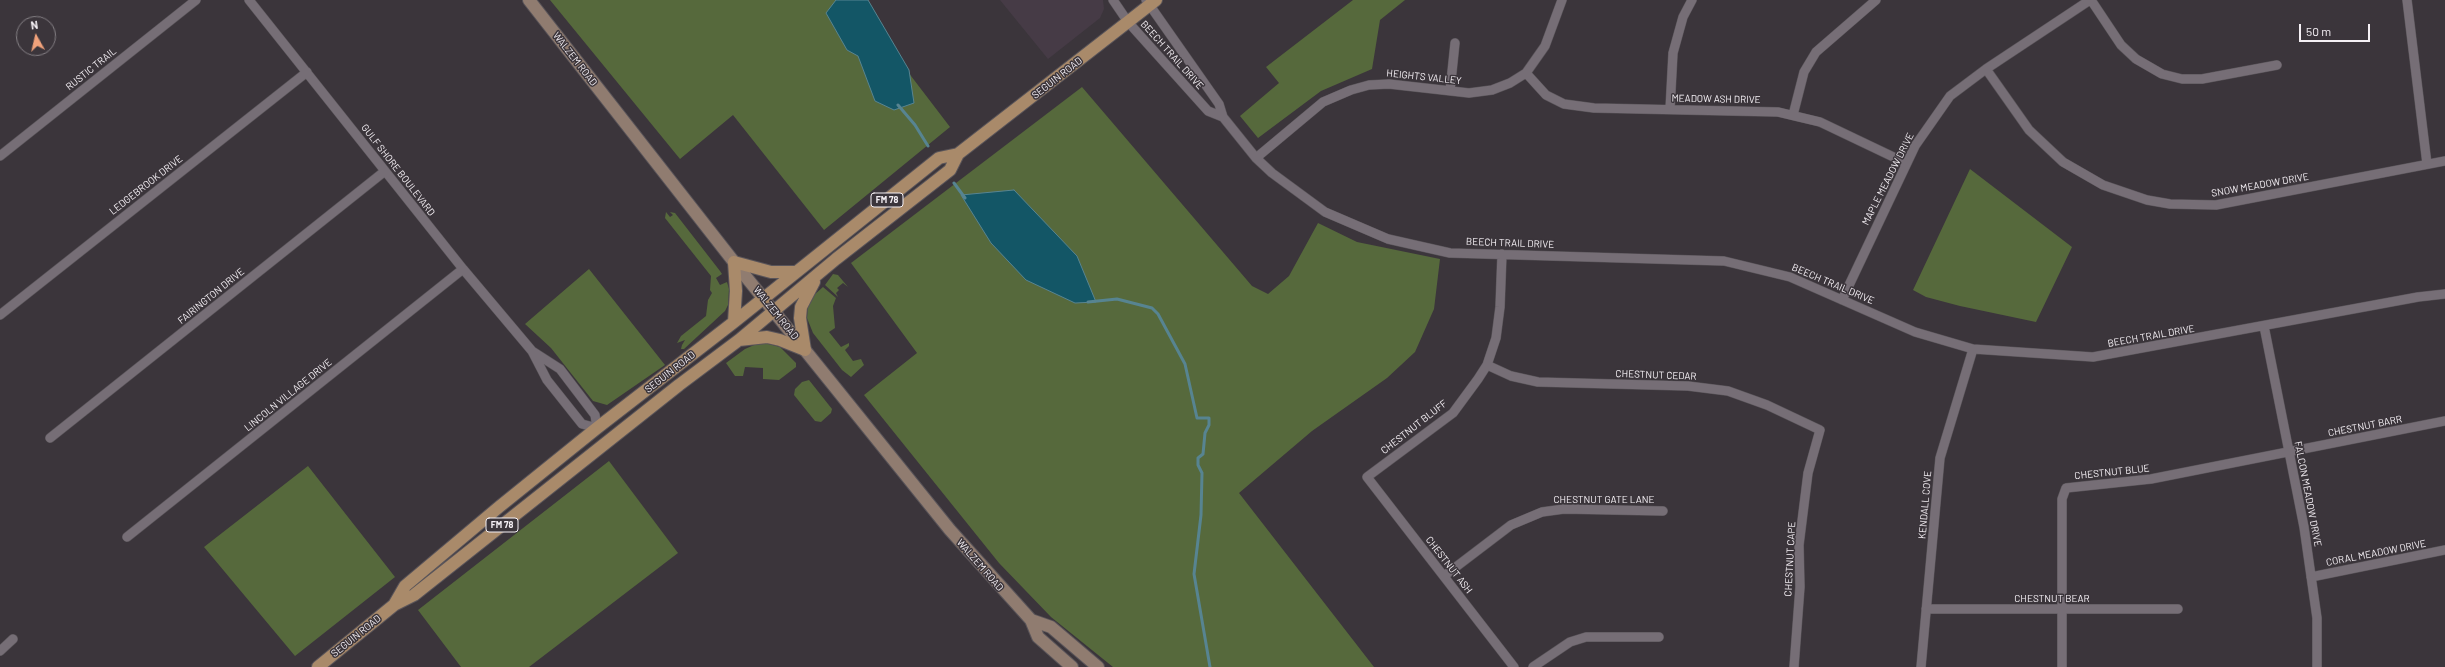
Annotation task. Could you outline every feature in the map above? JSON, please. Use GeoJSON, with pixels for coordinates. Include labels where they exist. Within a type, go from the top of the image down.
{"type":"FeatureCollection","features":[{"type":"Feature","properties":{"kind":"main road","name":"SEGUIN ROAD"},"geometry":{"type":"LineString","coordinates":[[318,667],[394,605],[414,595],[640,416],[739,340],[819,274],[950,170],[958,154],[1128,22],[1151,1]]}},
{"type":"Feature","properties":{"kind":"main road","name":"SEGUIN ROAD"},"geometry":{"type":"LineString","coordinates":[[394,605],[405,586],[499,506],[734,322],[794,272],[939,158],[958,154]]}},
{"type":"Feature","properties":{"kind":"main road"},"geometry":{"type":"LineString","coordinates":[[734,322],[736,291],[734,262],[771,272],[794,272]]}},
{"type":"Feature","properties":{"kind":"main road"},"geometry":{"type":"LineString","coordinates":[[805,350],[800,318],[801,307],[819,274]]}},
{"type":"Feature","properties":{"kind":"main road"},"geometry":{"type":"LineString","coordinates":[[739,340],[767,337],[780,340],[805,350]]}},
{"type":"Feature","properties":{"kind":"main road"},"geometry":{"type":"LineString","coordinates":[[577,466],[596,437],[597,428],[615,426],[640,416]]}},
{"type":"Feature","properties":{"kind":"street","name":"RUSTIC TRAIL"},"geometry":{"type":"LineString","coordinates":[[0,156],[196,0]]}},
{"type":"Feature","properties":{"kind":"street","name":"GULF SHORE BOULEVARD"},"geometry":{"type":"LineString","coordinates":[[249,0],[463,269],[532,351],[547,380],[582,424],[597,428],[595,415],[560,369],[532,351]]}},
{"type":"Feature","properties":{"kind":"street","name":"WALZEM ROAD"},"geometry":{"type":"LineString","coordinates":[[529,0],[734,262],[950,530],[1031,620],[1038,638],[1072,667]]}},
{"type":"Feature","properties":{"kind":"street","name":"BEECH TRAIL DRIVE"},"geometry":{"type":"LineString","coordinates":[[1113,0],[1128,22],[1208,111],[1222,117]]}},
{"type":"Feature","properties":{"kind":"street","name":"HEIGHTS VALLEY"},"geometry":{"type":"LineString","coordinates":[[1256,158],[1323,102],[1351,90],[1389,84],[1469,93],[1492,90],[1510,84],[1526,73],[1546,46],[1562,0]]}},
{"type":"Feature","properties":{"kind":"street"},"geometry":{"type":"LineString","coordinates":[[1670,109],[1673,53],[1683,17],[1692,0]]}},
{"type":"Feature","properties":{"kind":"street"},"geometry":{"type":"LineString","coordinates":[[1793,115],[1804,72],[1816,52],[1876,0]]}},
{"type":"Feature","properties":{"kind":"street"},"geometry":{"type":"LineString","coordinates":[[2090,0],[2121,45],[2136,59],[2162,74],[2182,79],[2202,80],[2277,66]]}},
{"type":"Feature","properties":{"kind":"street","name":"MAPLE MEADOW DRIVE"},"geometry":{"type":"LineString","coordinates":[[1842,300],[1914,146],[1950,96],[1986,69],[2090,0]]}},
{"type":"Feature","properties":{"kind":"street"},"geometry":{"type":"LineString","coordinates":[[2407,0],[2428,164]]}},
{"type":"Feature","properties":{"kind":"street","name":"BEECH TRAIL DRIVE"},"geometry":{"type":"LineString","coordinates":[[1151,1],[1219,104],[1222,117],[1256,158],[1272,173],[1325,212],[1388,239],[1450,253],[1724,261],[1790,277],[1915,332],[1973,349],[2093,357],[2418,297],[2445,294]]}},
{"type":"Feature","properties":{"kind":"street"},"geometry":{"type":"LineString","coordinates":[[1450,91],[1455,43]]}},
{"type":"Feature","properties":{"kind":"street","name":"SNOW MEADOW DRIVE"},"geometry":{"type":"LineString","coordinates":[[1986,69],[2029,130],[2063,162],[2103,185],[2147,200],[2170,204],[2216,205],[2445,161]]}},
{"type":"Feature","properties":{"kind":"street","name":"LEDGEBROOK DRIVE"},"geometry":{"type":"LineString","coordinates":[[0,315],[307,72]]}},
{"type":"Feature","properties":{"kind":"street","name":"MEADOW ASH DRIVE"},"geometry":{"type":"LineString","coordinates":[[1526,73],[1546,95],[1564,104],[1594,108],[1748,110],[1793,115],[1840,130],[1906,163]]}},
{"type":"Feature","properties":{"kind":"street","name":"FAIRINGTON DRIVE"},"geometry":{"type":"LineString","coordinates":[[50,438],[385,171]]}},
{"type":"Feature","properties":{"kind":"street","name":"CHESTNUT BLUFF"},"geometry":{"type":"LineString","coordinates":[[1367,477],[1453,412],[1471,390],[1487,365],[1499,323],[1502,254]]}},
{"type":"Feature","properties":{"kind":"street","name":"LINCOLN VILLAGE DRIVE"},"geometry":{"type":"LineString","coordinates":[[127,537],[463,269]]}},
{"type":"Feature","properties":{"kind":"street","name":"FALCON MEADOW DRIVE"},"geometry":{"type":"LineString","coordinates":[[2264,326],[2289,452],[2311,577],[2317,618],[2317,667]]}},
{"type":"Feature","properties":{"kind":"street","name":"KENDALL COVE"},"geometry":{"type":"LineString","coordinates":[[1921,667],[1940,458],[1973,349]]}},
{"type":"Feature","properties":{"kind":"street","name":"CHESTNUT CEDAR"},"geometry":{"type":"LineString","coordinates":[[1487,365],[1511,376],[1538,382],[1688,386],[1728,391],[1767,405],[1820,430]]}},
{"type":"Feature","properties":{"kind":"street","name":"CHESTNUT BARR"},"geometry":{"type":"LineString","coordinates":[[2289,452],[2445,421]]}},
{"type":"Feature","properties":{"kind":"street","name":"CHESTNUT CAPE"},"geometry":{"type":"LineString","coordinates":[[1794,667],[1800,587],[1799,545],[1808,473],[1820,430]]}},
{"type":"Feature","properties":{"kind":"street","name":"CHESTNUT BLUE"},"geometry":{"type":"LineString","coordinates":[[2062,667],[2062,499],[2066,488],[2151,479],[2289,452]]}},
{"type":"Feature","properties":{"kind":"street","name":"CHESTNUT ASH"},"geometry":{"type":"LineString","coordinates":[[1367,477],[1514,667]]}},
{"type":"Feature","properties":{"kind":"street","name":"CHESTNUT GATE LANE"},"geometry":{"type":"LineString","coordinates":[[1444,576],[1511,525],[1542,512],[1564,509],[1663,511]]}},
{"type":"Feature","properties":{"kind":"street","name":"CORAL MEADOW DRIVE"},"geometry":{"type":"LineString","coordinates":[[2311,577],[2445,550]]}},
{"type":"Feature","properties":{"kind":"street","name":"CHESTNUT BEAR"},"geometry":{"type":"LineString","coordinates":[[1926,609],[2178,609]]}},
{"type":"Feature","properties":{"kind":"street","name":"WALZEM ROAD"},"geometry":{"type":"LineString","coordinates":[[1031,620],[1051,627],[1098,667]]}},
{"type":"Feature","properties":{"kind":"street"},"geometry":{"type":"LineString","coordinates":[[1533,667],[1570,642],[1586,637],[1659,637]]}},
{"type":"Feature","properties":{"kind":"street"},"geometry":{"type":"LineString","coordinates":[[0,651],[13,640]]}},
{"type":"Feature","properties":{"kind":"shaded area"},"geometry":{"type":"Polygon","coordinates":[[[1000,0],[1103,0],[1104,9],[1100,18],[1048,59],[1000,0]]]}},
{"type":"Feature","properties":{"kind":"green space"},"geometry":{"type":"Polygon","coordinates":[[[550,0],[853,0],[950,127],[824,230],[733,115],[680,159],[550,0]]]}},
{"type":"Feature","properties":{"kind":"green space"},"geometry":{"type":"Polygon","coordinates":[[[1353,0],[1405,0],[1380,20],[1372,69],[1321,91],[1258,138],[1240,116],[1279,83],[1266,67],[1353,0]]]}},
{"type":"Feature","properties":{"kind":"green space"},"geometry":{"type":"Polygon","coordinates":[[[1082,87],[1252,286],[1268,294],[1289,276],[1318,223],[1357,242],[1440,259],[1434,309],[1415,352],[1387,378],[1312,431],[1239,493],[1374,667],[1113,667],[1051,617],[999,563],[864,395],[917,353],[851,263],[1082,87]]]}},
{"type":"Feature","properties":{"kind":"green space"},"geometry":{"type":"Polygon","coordinates":[[[1970,169],[2072,247],[2036,322],[1960,306],[1926,297],[1913,290],[1970,169]]]}},
{"type":"Feature","properties":{"kind":"green space"},"geometry":{"type":"Polygon","coordinates":[[[666,212],[670,217],[673,215],[670,212],[675,213],[722,274],[716,278],[720,285],[727,282],[729,289],[728,305],[725,311],[684,349],[681,349],[685,340],[677,343],[681,336],[706,316],[708,300],[712,293],[710,290],[711,276],[665,218],[666,212]]]}},
{"type":"Feature","properties":{"kind":"green space"},"geometry":{"type":"Polygon","coordinates":[[[589,269],[665,365],[607,405],[593,401],[551,348],[525,324],[589,269]]]}},
{"type":"Feature","properties":{"kind":"green space"},"geometry":{"type":"Polygon","coordinates":[[[833,274],[838,275],[848,287],[843,283],[837,288],[839,290],[836,293],[838,297],[825,285],[833,274]]]}},
{"type":"Feature","properties":{"kind":"green space"},"geometry":{"type":"Polygon","coordinates":[[[823,287],[836,298],[833,306],[835,328],[829,332],[841,347],[849,343],[849,346],[845,350],[853,361],[861,359],[864,365],[851,377],[842,370],[813,333],[807,318],[808,306],[813,296],[823,287]]]}},
{"type":"Feature","properties":{"kind":"green space"},"geometry":{"type":"Polygon","coordinates":[[[761,342],[780,347],[796,363],[796,367],[779,380],[763,379],[763,368],[745,367],[743,376],[735,376],[726,363],[745,349],[761,342]]]}},
{"type":"Feature","properties":{"kind":"green space"},"geometry":{"type":"Polygon","coordinates":[[[809,380],[832,409],[831,413],[821,422],[815,421],[794,395],[795,389],[802,382],[809,380]]]}},
{"type":"Feature","properties":{"kind":"green space"},"geometry":{"type":"Polygon","coordinates":[[[609,461],[678,553],[529,667],[461,667],[418,610],[609,461]]]}},
{"type":"Feature","properties":{"kind":"green space"},"geometry":{"type":"Polygon","coordinates":[[[308,466],[395,577],[295,656],[204,547],[308,466]]]}},
{"type":"Feature","properties":{"kind":"water"},"geometry":{"type":"Polygon","coordinates":[[[836,0],[868,0],[909,70],[914,103],[894,110],[875,101],[858,56],[847,50],[826,13],[836,0]]]}},
{"type":"Feature","properties":{"kind":"water"},"geometry":{"type":"Polygon","coordinates":[[[1014,190],[1077,256],[1096,302],[1075,303],[1026,280],[991,243],[961,195],[1014,190]]]}},
{"type":"Feature","properties":{"kind":"waterway"},"geometry":{"type":"LineString","coordinates":[[898,105],[915,125],[928,146]]}},
{"type":"Feature","properties":{"kind":"waterway"},"geometry":{"type":"LineString","coordinates":[[954,183],[965,198]]}},
{"type":"Feature","properties":{"kind":"waterway"},"geometry":{"type":"LineString","coordinates":[[1088,302],[1117,299],[1152,308],[1158,314],[1185,364],[1197,418],[1209,418],[1209,425],[1205,433],[1203,454],[1198,458],[1198,465],[1202,473],[1201,515],[1194,574],[1210,667]]}}]}
